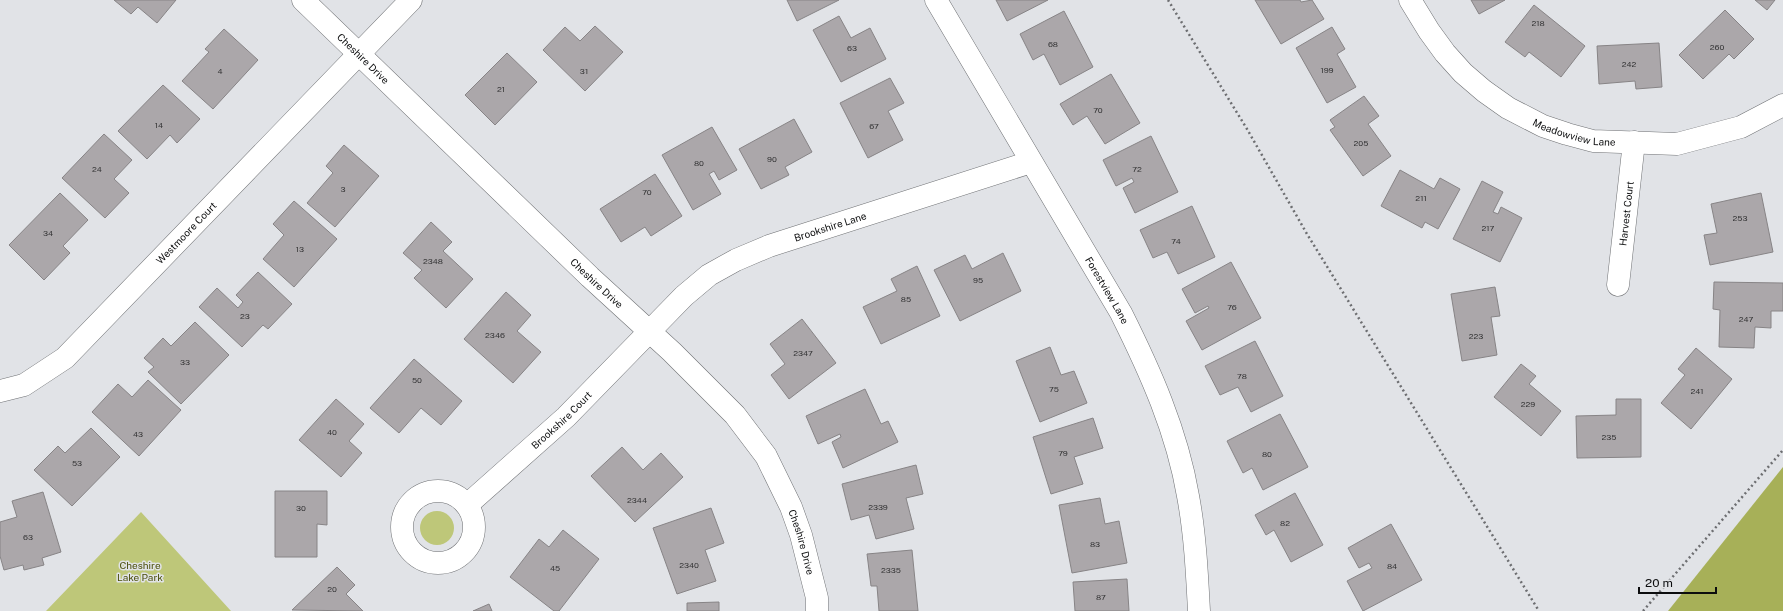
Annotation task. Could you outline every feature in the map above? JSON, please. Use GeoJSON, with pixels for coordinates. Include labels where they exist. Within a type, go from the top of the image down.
{"type":"FeatureCollection","features":[{"type":"Feature","properties":{"kind":"street","name":"Cheshire Drive"},"geometry":{"type":"LineString","coordinates":[[303,0],[590,277],[650,331],[730,410],[766,456],[791,506],[801,535],[817,598],[817,611]]}},
{"type":"Feature","properties":{"kind":"street","name":"Westmoore Court"},"geometry":{"type":"LineString","coordinates":[[0,391],[24,385],[65,358],[412,0]]}},
{"type":"Feature","properties":{"kind":"street","name":"Forestview Lane"},"geometry":{"type":"LineString","coordinates":[[936,0],[1121,313],[1148,366],[1177,448],[1188,496],[1199,611]]}},
{"type":"Feature","properties":{"kind":"street","name":"Meadowview Lane"},"geometry":{"type":"LineString","coordinates":[[1410,0],[1429,31],[1463,74],[1508,108],[1542,126],[1567,134],[1594,141],[1677,144],[1723,133],[1741,126],[1783,105]]}},
{"type":"Feature","properties":{"kind":"street","name":"Harvest Court"},"geometry":{"type":"LineString","coordinates":[[1618,285],[1634,142]]}},
{"type":"Feature","properties":{"kind":"street","name":"Brookshire Lane"},"geometry":{"type":"LineString","coordinates":[[650,331],[684,296],[709,275],[736,260],[769,246],[1031,162]]}},
{"type":"Feature","properties":{"kind":"street","name":"Brookshire Court"},"geometry":{"type":"LineString","coordinates":[[467,505],[566,417],[650,331]]}},
{"type":"Feature","properties":{"kind":"path"},"geometry":{"type":"LineString","coordinates":[[1168,0],[1247,129],[1307,234],[1539,611]]}},
{"type":"Feature","properties":{"kind":"path"},"geometry":{"type":"LineString","coordinates":[[1643,611],[1783,450]]}},
{"type":"Feature","properties":{"kind":"green space"},"geometry":{"type":"Polygon","coordinates":[[[1783,467],[1783,611],[1668,611],[1783,467]]]}},
{"type":"Feature","properties":{"kind":"green space"},"geometry":{"type":"Polygon","coordinates":[[[434,511],[440,511],[444,512],[451,518],[454,528],[453,535],[447,542],[440,545],[434,545],[430,544],[423,538],[420,531],[420,525],[421,521],[427,514],[434,511]]]}},
{"type":"Feature","properties":{"kind":"green space","name":"Cheshire Lake Park"},"geometry":{"type":"Polygon","coordinates":[[[141,512],[231,611],[46,611],[141,512]]]}},
{"type":"Feature","properties":{"kind":"building"},"geometry":{"type":"Polygon","coordinates":[[[114,0],[176,0],[157,23],[138,7],[131,14],[114,0]]]}},
{"type":"Feature","properties":{"kind":"building"},"geometry":{"type":"Polygon","coordinates":[[[787,0],[839,0],[797,21],[787,0]]]}},
{"type":"Feature","properties":{"kind":"building"},"geometry":{"type":"Polygon","coordinates":[[[996,0],[1048,0],[1007,21],[996,0]]]}},
{"type":"Feature","properties":{"kind":"building"},"geometry":{"type":"Polygon","coordinates":[[[1255,0],[1300,0],[1301,2],[1312,0],[1324,19],[1281,44],[1255,0]]]}},
{"type":"Feature","properties":{"kind":"building"},"geometry":{"type":"Polygon","coordinates":[[[1471,0],[1505,0],[1479,14],[1471,0]]]}},
{"type":"Feature","properties":{"kind":"building"},"geometry":{"type":"Polygon","coordinates":[[[1755,0],[1775,0],[1767,10],[1755,0]]]}},
{"type":"Feature","properties":{"kind":"building"},"geometry":{"type":"Polygon","coordinates":[[[1534,5],[1585,46],[1561,77],[1529,52],[1525,57],[1505,42],[1534,5]]]}},
{"type":"Feature","properties":{"kind":"building"},"geometry":{"type":"Polygon","coordinates":[[[1725,10],[1754,39],[1734,59],[1729,54],[1703,79],[1679,55],[1725,10]]]}},
{"type":"Feature","properties":{"kind":"building"},"geometry":{"type":"Polygon","coordinates":[[[1064,11],[1093,67],[1060,85],[1044,54],[1033,60],[1020,34],[1064,11]]]}},
{"type":"Feature","properties":{"kind":"building"},"geometry":{"type":"Polygon","coordinates":[[[839,16],[851,38],[870,28],[886,59],[841,82],[813,30],[839,16]]]}},
{"type":"Feature","properties":{"kind":"building"},"geometry":{"type":"Polygon","coordinates":[[[595,26],[623,52],[585,91],[543,50],[565,27],[580,41],[595,26]]]}},
{"type":"Feature","properties":{"kind":"building"},"geometry":{"type":"Polygon","coordinates":[[[1332,27],[1345,49],[1337,54],[1356,87],[1327,103],[1296,48],[1332,27]]]}},
{"type":"Feature","properties":{"kind":"building"},"geometry":{"type":"Polygon","coordinates":[[[224,29],[258,60],[213,109],[182,81],[209,52],[205,49],[224,29]]]}},
{"type":"Feature","properties":{"kind":"building"},"geometry":{"type":"Polygon","coordinates":[[[1659,43],[1662,87],[1636,89],[1635,81],[1599,84],[1597,46],[1659,43]]]}},
{"type":"Feature","properties":{"kind":"building"},"geometry":{"type":"Polygon","coordinates":[[[507,53],[537,82],[495,125],[465,95],[507,53]]]}},
{"type":"Feature","properties":{"kind":"building"},"geometry":{"type":"Polygon","coordinates":[[[1111,74],[1140,123],[1105,144],[1087,116],[1073,125],[1060,104],[1111,74]]]}},
{"type":"Feature","properties":{"kind":"building"},"geometry":{"type":"Polygon","coordinates":[[[890,78],[904,103],[888,111],[903,140],[868,158],[840,103],[890,78]]]}},
{"type":"Feature","properties":{"kind":"building"},"geometry":{"type":"Polygon","coordinates":[[[163,85],[200,119],[177,143],[170,135],[147,159],[118,131],[163,85]]]}},
{"type":"Feature","properties":{"kind":"building"},"geometry":{"type":"Polygon","coordinates":[[[1364,96],[1379,116],[1368,124],[1391,156],[1363,176],[1330,130],[1335,127],[1330,120],[1364,96]]]}},
{"type":"Feature","properties":{"kind":"building"},"geometry":{"type":"Polygon","coordinates":[[[794,119],[812,152],[785,167],[789,175],[761,189],[739,149],[794,119]]]}},
{"type":"Feature","properties":{"kind":"building"},"geometry":{"type":"Polygon","coordinates":[[[712,127],[737,170],[719,180],[714,171],[709,174],[721,194],[693,210],[662,155],[712,127]]]}},
{"type":"Feature","properties":{"kind":"building"},"geometry":{"type":"Polygon","coordinates":[[[104,134],[132,160],[114,179],[129,193],[105,218],[62,178],[104,134]]]}},
{"type":"Feature","properties":{"kind":"building"},"geometry":{"type":"Polygon","coordinates":[[[1151,136],[1178,192],[1135,213],[1123,188],[1134,182],[1132,178],[1116,186],[1103,160],[1151,136]]]}},
{"type":"Feature","properties":{"kind":"building"},"geometry":{"type":"Polygon","coordinates":[[[344,145],[379,176],[335,227],[307,203],[333,173],[326,166],[344,145]]]}},
{"type":"Feature","properties":{"kind":"building"},"geometry":{"type":"Polygon","coordinates":[[[1400,170],[1434,189],[1440,178],[1460,189],[1438,229],[1425,222],[1422,228],[1381,206],[1400,170]]]}},
{"type":"Feature","properties":{"kind":"building"},"geometry":{"type":"Polygon","coordinates":[[[655,174],[682,216],[651,236],[645,227],[621,242],[600,209],[655,174]]]}},
{"type":"Feature","properties":{"kind":"building"},"geometry":{"type":"Polygon","coordinates":[[[1482,181],[1503,192],[1493,212],[1498,214],[1501,207],[1522,218],[1500,262],[1453,239],[1482,181]]]}},
{"type":"Feature","properties":{"kind":"building"},"geometry":{"type":"Polygon","coordinates":[[[60,193],[88,220],[63,246],[70,253],[44,280],[9,245],[60,193]]]}},
{"type":"Feature","properties":{"kind":"building"},"geometry":{"type":"Polygon","coordinates":[[[1761,193],[1773,252],[1710,265],[1704,235],[1717,233],[1711,204],[1761,193]]]}},
{"type":"Feature","properties":{"kind":"building"},"geometry":{"type":"Polygon","coordinates":[[[294,201],[337,239],[294,287],[263,259],[284,235],[273,224],[294,201]]]}},
{"type":"Feature","properties":{"kind":"building"},"geometry":{"type":"Polygon","coordinates":[[[1192,206],[1215,257],[1178,274],[1167,252],[1153,258],[1140,230],[1192,206]]]}},
{"type":"Feature","properties":{"kind":"building"},"geometry":{"type":"Polygon","coordinates":[[[431,222],[452,242],[443,251],[473,279],[446,308],[414,278],[422,270],[403,253],[431,222]]]}},
{"type":"Feature","properties":{"kind":"building"},"geometry":{"type":"Polygon","coordinates":[[[1003,253],[1021,291],[960,321],[934,270],[965,255],[972,269],[1003,253]]]}},
{"type":"Feature","properties":{"kind":"building"},"geometry":{"type":"Polygon","coordinates":[[[1231,262],[1261,318],[1202,350],[1186,321],[1209,308],[1208,306],[1195,313],[1182,289],[1231,262]]]}},
{"type":"Feature","properties":{"kind":"building"},"geometry":{"type":"Polygon","coordinates":[[[917,266],[940,316],[881,344],[863,307],[897,291],[891,279],[917,266]]]}},
{"type":"Feature","properties":{"kind":"building"},"geometry":{"type":"Polygon","coordinates":[[[258,272],[292,304],[268,329],[263,325],[242,347],[199,307],[217,288],[238,308],[243,302],[236,295],[258,272]]]}},
{"type":"Feature","properties":{"kind":"building"},"geometry":{"type":"Polygon","coordinates":[[[1714,282],[1783,283],[1783,311],[1771,311],[1771,328],[1755,327],[1754,348],[1719,347],[1720,310],[1713,309],[1714,282]]]}},
{"type":"Feature","properties":{"kind":"building"},"geometry":{"type":"Polygon","coordinates":[[[1495,287],[1500,316],[1491,317],[1497,355],[1462,361],[1451,294],[1495,287]]]}},
{"type":"Feature","properties":{"kind":"building"},"geometry":{"type":"Polygon","coordinates":[[[506,292],[531,315],[517,331],[541,352],[513,383],[464,339],[506,292]]]}},
{"type":"Feature","properties":{"kind":"building"},"geometry":{"type":"Polygon","coordinates":[[[802,319],[836,363],[789,399],[771,375],[785,364],[770,344],[802,319]]]}},
{"type":"Feature","properties":{"kind":"building"},"geometry":{"type":"Polygon","coordinates":[[[195,322],[229,355],[181,404],[148,372],[154,367],[144,358],[163,338],[171,346],[195,322]]]}},
{"type":"Feature","properties":{"kind":"building"},"geometry":{"type":"Polygon","coordinates":[[[1255,341],[1283,396],[1251,412],[1238,387],[1220,395],[1205,366],[1255,341]]]}},
{"type":"Feature","properties":{"kind":"building"},"geometry":{"type":"Polygon","coordinates":[[[1050,347],[1061,375],[1074,371],[1087,403],[1040,422],[1016,361],[1050,347]]]}},
{"type":"Feature","properties":{"kind":"building"},"geometry":{"type":"Polygon","coordinates":[[[1696,348],[1732,379],[1691,429],[1661,403],[1685,375],[1678,369],[1696,348]]]}},
{"type":"Feature","properties":{"kind":"building"},"geometry":{"type":"Polygon","coordinates":[[[414,359],[462,401],[441,425],[421,408],[399,433],[370,408],[414,359]]]}},
{"type":"Feature","properties":{"kind":"building"},"geometry":{"type":"Polygon","coordinates":[[[1521,364],[1536,376],[1529,384],[1561,411],[1541,436],[1494,397],[1521,364]]]}},
{"type":"Feature","properties":{"kind":"building"},"geometry":{"type":"Polygon","coordinates":[[[148,380],[181,410],[139,456],[92,412],[118,384],[132,397],[148,380]]]}},
{"type":"Feature","properties":{"kind":"building"},"geometry":{"type":"Polygon","coordinates":[[[865,389],[881,424],[888,421],[898,442],[843,468],[832,442],[841,437],[840,434],[818,444],[806,416],[865,389]]]}},
{"type":"Feature","properties":{"kind":"building"},"geometry":{"type":"Polygon","coordinates":[[[336,399],[364,424],[349,441],[362,453],[341,477],[299,440],[336,399]]]}},
{"type":"Feature","properties":{"kind":"building"},"geometry":{"type":"Polygon","coordinates":[[[1616,399],[1641,399],[1641,457],[1577,458],[1576,416],[1616,415],[1616,399]]]}},
{"type":"Feature","properties":{"kind":"building"},"geometry":{"type":"Polygon","coordinates":[[[1280,414],[1308,467],[1263,490],[1252,468],[1243,473],[1227,441],[1280,414]]]}},
{"type":"Feature","properties":{"kind":"building"},"geometry":{"type":"Polygon","coordinates":[[[1093,418],[1103,448],[1074,457],[1083,484],[1051,494],[1033,437],[1093,418]]]}},
{"type":"Feature","properties":{"kind":"building"},"geometry":{"type":"Polygon","coordinates":[[[91,428],[120,457],[72,506],[34,470],[58,446],[65,453],[91,428]]]}},
{"type":"Feature","properties":{"kind":"building"},"geometry":{"type":"Polygon","coordinates":[[[622,447],[643,470],[661,453],[683,477],[635,522],[591,476],[622,447]]]}},
{"type":"Feature","properties":{"kind":"building"},"geometry":{"type":"Polygon","coordinates":[[[916,465],[923,494],[906,498],[914,529],[876,539],[869,515],[851,520],[842,484],[916,465]]]}},
{"type":"Feature","properties":{"kind":"building"},"geometry":{"type":"Polygon","coordinates":[[[275,491],[327,491],[327,525],[317,524],[317,557],[275,557],[275,491]]]}},
{"type":"Feature","properties":{"kind":"building"},"geometry":{"type":"Polygon","coordinates":[[[43,492],[61,552],[42,558],[44,565],[24,570],[23,565],[4,570],[0,556],[0,522],[17,517],[12,501],[43,492]]]}},
{"type":"Feature","properties":{"kind":"building"},"geometry":{"type":"Polygon","coordinates":[[[1295,493],[1323,545],[1291,562],[1274,530],[1266,535],[1255,515],[1295,493]]]}},
{"type":"Feature","properties":{"kind":"building"},"geometry":{"type":"Polygon","coordinates":[[[1100,498],[1105,524],[1119,521],[1127,563],[1072,573],[1059,505],[1100,498]]]}},
{"type":"Feature","properties":{"kind":"building"},"geometry":{"type":"Polygon","coordinates":[[[711,508],[724,543],[705,550],[716,581],[677,594],[653,528],[711,508]]]}},
{"type":"Feature","properties":{"kind":"building"},"geometry":{"type":"Polygon","coordinates":[[[1391,524],[1422,580],[1363,611],[1347,581],[1372,568],[1369,563],[1359,568],[1348,548],[1391,524]]]}},
{"type":"Feature","properties":{"kind":"building"},"geometry":{"type":"Polygon","coordinates":[[[563,530],[599,559],[559,611],[554,611],[510,577],[539,539],[549,547],[563,530]]]}},
{"type":"Feature","properties":{"kind":"building"},"geometry":{"type":"Polygon","coordinates":[[[912,550],[918,611],[879,611],[877,586],[871,586],[867,554],[912,550]]]}},
{"type":"Feature","properties":{"kind":"building"},"geometry":{"type":"Polygon","coordinates":[[[337,567],[355,585],[346,594],[363,611],[292,610],[337,567]]]}},
{"type":"Feature","properties":{"kind":"building"},"geometry":{"type":"Polygon","coordinates":[[[1127,579],[1129,611],[1075,611],[1073,582],[1127,579]]]}},
{"type":"Feature","properties":{"kind":"building"},"geometry":{"type":"Polygon","coordinates":[[[719,602],[719,611],[687,611],[687,603],[719,602]]]}},
{"type":"Feature","properties":{"kind":"building"},"geometry":{"type":"Polygon","coordinates":[[[489,604],[492,611],[473,611],[489,604]]]}}]}
